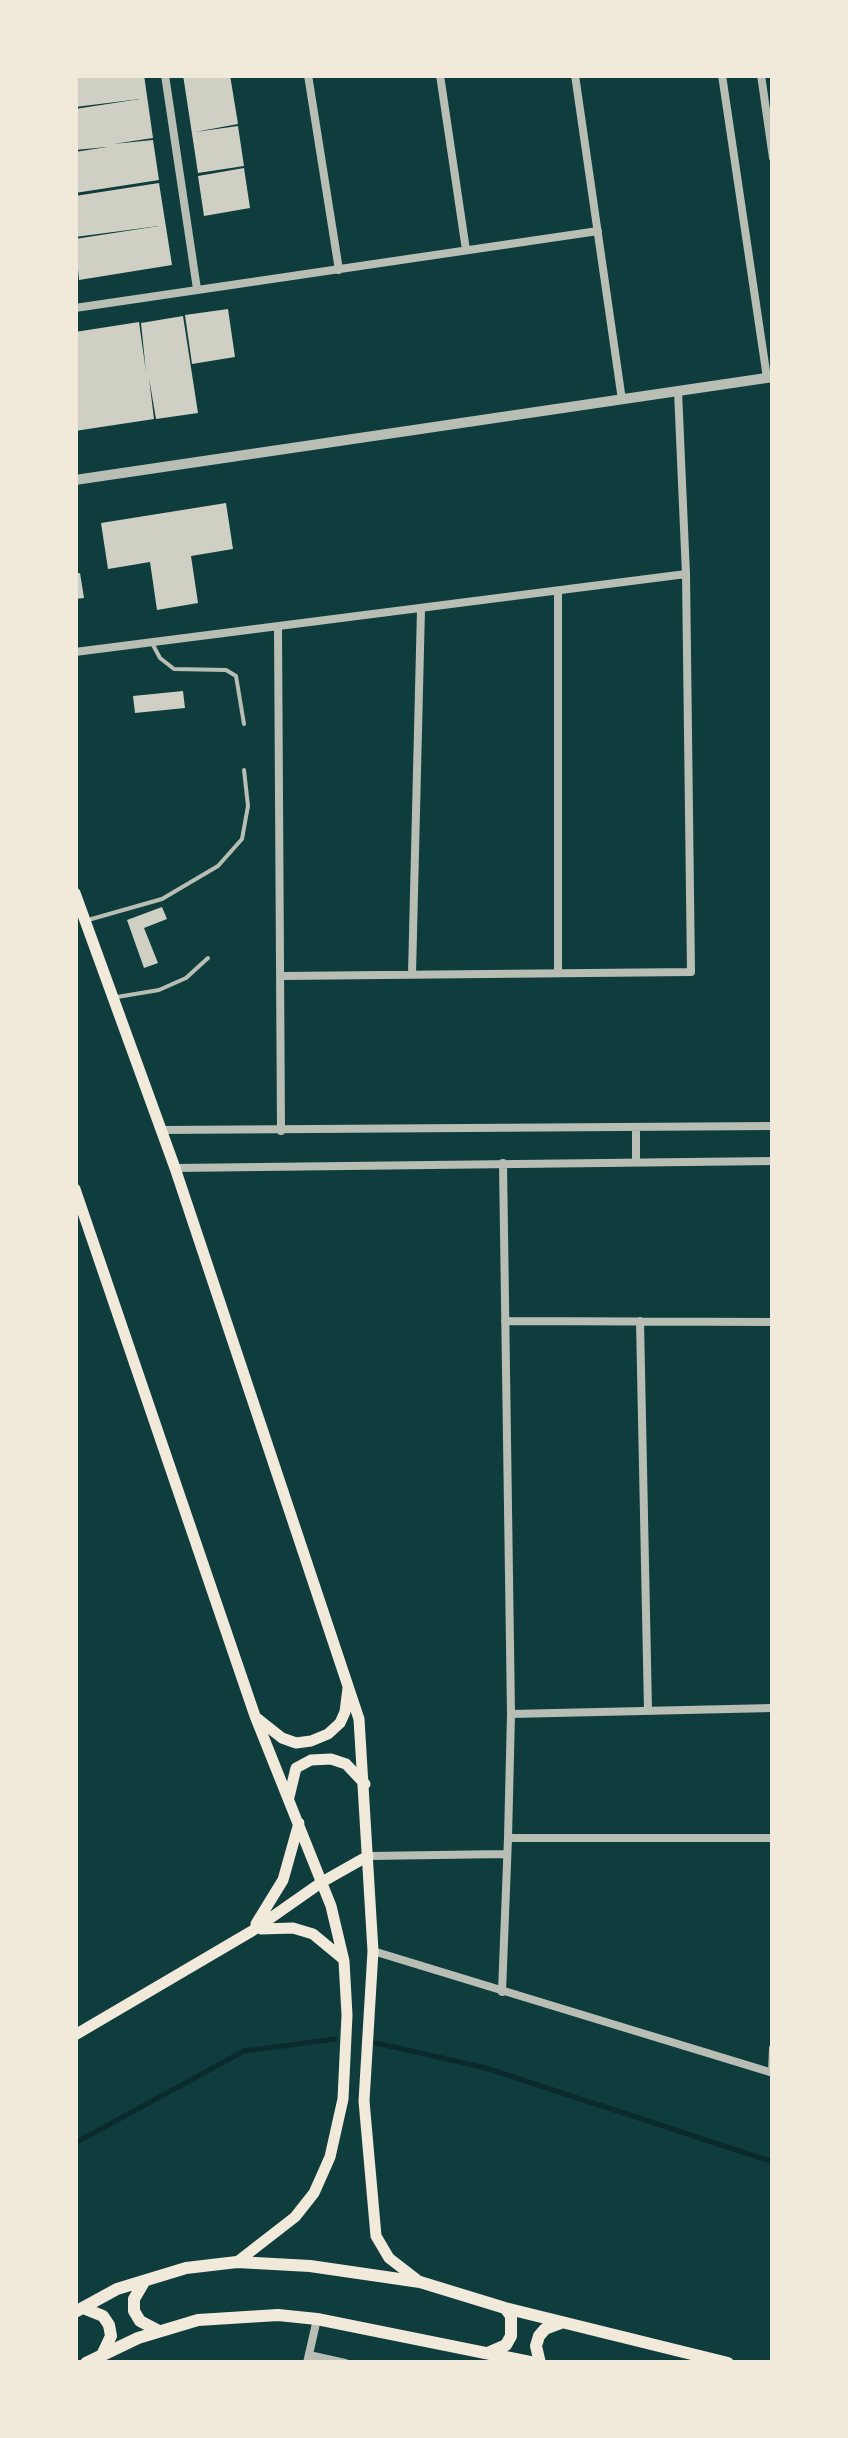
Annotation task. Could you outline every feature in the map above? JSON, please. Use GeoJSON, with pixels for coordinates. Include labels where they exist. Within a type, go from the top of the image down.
{"type":"FeatureCollection","features":[{"type":"Feature","properties":{"kind":"main road"},"geometry":{"type":"LineString","coordinates":[[75,893],[175,1168],[360,1719],[373,1951],[364,2101],[376,2236],[389,2258],[420,2282]]}},
{"type":"Feature","properties":{"kind":"main road"},"geometry":{"type":"LineString","coordinates":[[75,1189],[256,1716],[340,1934],[347,2015],[343,2099],[330,2156],[314,2193],[295,2217],[237,2262]]}},
{"type":"Feature","properties":{"kind":"main road"},"geometry":{"type":"LineString","coordinates":[[256,1716],[282,1738],[310,1741],[340,1724],[348,1682]]}},
{"type":"Feature","properties":{"kind":"main road"},"geometry":{"type":"LineString","coordinates":[[289,1799],[296,1768],[311,1760],[331,1759],[346,1764],[365,1784]]}},
{"type":"Feature","properties":{"kind":"main road"},"geometry":{"type":"LineString","coordinates":[[252,1931],[283,1880],[300,1823]]}},
{"type":"Feature","properties":{"kind":"main road"},"geometry":{"type":"LineString","coordinates":[[75,2035],[252,1931],[322,1882],[368,1856]]}},
{"type":"Feature","properties":{"kind":"main road"},"geometry":{"type":"LineString","coordinates":[[252,1931],[272,1926],[313,1934],[344,1961]]}},
{"type":"Feature","properties":{"kind":"main road"},"geometry":{"type":"LineString","coordinates":[[79,2310],[117,2289],[186,2268],[237,2262],[310,2266],[420,2282],[506,2308],[728,2363]]}},
{"type":"Feature","properties":{"kind":"main road"},"geometry":{"type":"LineString","coordinates":[[146,2280],[138,2289],[134,2311],[140,2321],[160,2331]]}},
{"type":"Feature","properties":{"kind":"main road"},"geometry":{"type":"LineString","coordinates":[[488,2353],[498,2351],[512,2336],[511,2316],[506,2308]]}},
{"type":"Feature","properties":{"kind":"main road"},"geometry":{"type":"LineString","coordinates":[[79,2310],[103,2316],[109,2325],[111,2336],[102,2356]]}},
{"type":"Feature","properties":{"kind":"main road"},"geometry":{"type":"LineString","coordinates":[[86,2363],[138,2338],[198,2320],[278,2314],[538,2363],[538,2336],[553,2324],[563,2322]]}},
{"type":"Feature","properties":{"kind":"street"},"geometry":{"type":"LineString","coordinates":[[165,75],[197,289]]}},
{"type":"Feature","properties":{"kind":"street"},"geometry":{"type":"LineString","coordinates":[[308,75],[338,270]]}},
{"type":"Feature","properties":{"kind":"street"},"geometry":{"type":"LineString","coordinates":[[440,75],[466,250]]}},
{"type":"Feature","properties":{"kind":"street"},"geometry":{"type":"LineString","coordinates":[[575,75],[622,400]]}},
{"type":"Feature","properties":{"kind":"street"},"geometry":{"type":"LineString","coordinates":[[75,480],[770,378],[722,75]]}},
{"type":"Feature","properties":{"kind":"street"},"geometry":{"type":"LineString","coordinates":[[773,79],[761,78],[773,158]]}},
{"type":"Feature","properties":{"kind":"street"},"geometry":{"type":"LineString","coordinates":[[75,308],[598,230]]}},
{"type":"Feature","properties":{"kind":"street"},"geometry":{"type":"LineString","coordinates":[[280,976],[692,972],[686,574],[678,392]]}},
{"type":"Feature","properties":{"kind":"street"},"geometry":{"type":"LineString","coordinates":[[75,652],[686,574]]}},
{"type":"Feature","properties":{"kind":"street"},"geometry":{"type":"LineString","coordinates":[[558,591],[558,973]]}},
{"type":"Feature","properties":{"kind":"street"},"geometry":{"type":"LineString","coordinates":[[412,974],[422,609]]}},
{"type":"Feature","properties":{"kind":"street"},"geometry":{"type":"LineString","coordinates":[[278,628],[281,1131]]}},
{"type":"Feature","properties":{"kind":"street"},"geometry":{"type":"LineString","coordinates":[[160,1130],[773,1126]]}},
{"type":"Feature","properties":{"kind":"street"},"geometry":{"type":"LineString","coordinates":[[636,1128],[636,1162]]}},
{"type":"Feature","properties":{"kind":"street"},"geometry":{"type":"LineString","coordinates":[[175,1168],[773,1161]]}},
{"type":"Feature","properties":{"kind":"street"},"geometry":{"type":"LineString","coordinates":[[502,1992],[511,1714],[503,1163]]}},
{"type":"Feature","properties":{"kind":"street"},"geometry":{"type":"LineString","coordinates":[[505,1321],[773,1322]]}},
{"type":"Feature","properties":{"kind":"street"},"geometry":{"type":"LineString","coordinates":[[640,1322],[648,1710]]}},
{"type":"Feature","properties":{"kind":"street"},"geometry":{"type":"LineString","coordinates":[[511,1714],[773,1708]]}},
{"type":"Feature","properties":{"kind":"street"},"geometry":{"type":"LineString","coordinates":[[508,1838],[773,1838]]}},
{"type":"Feature","properties":{"kind":"street"},"geometry":{"type":"LineString","coordinates":[[368,1856],[506,1854]]}},
{"type":"Feature","properties":{"kind":"street"},"geometry":{"type":"LineString","coordinates":[[373,1951],[772,2072],[773,2048]]}},
{"type":"Feature","properties":{"kind":"street"},"geometry":{"type":"LineString","coordinates":[[317,2319],[308,2359],[345,2363]]}},
{"type":"Feature","properties":{"kind":"lane"},"geometry":{"type":"LineString","coordinates":[[152,643],[160,658],[174,669],[226,670],[236,676],[244,724]]}},
{"type":"Feature","properties":{"kind":"lane"},"geometry":{"type":"LineString","coordinates":[[83,922],[162,899],[218,866],[242,839],[248,806],[244,770]]}},
{"type":"Feature","properties":{"kind":"lane"},"geometry":{"type":"LineString","coordinates":[[112,998],[159,990],[186,978],[208,958]]}},
{"type":"Feature","properties":{"kind":"building"},"geometry":{"type":"Polygon","coordinates":[[[75,75],[144,75],[153,138],[113,144],[153,140],[159,180],[75,193],[75,152],[107,147],[75,150],[75,109],[140,99],[75,107],[75,75]]]}},
{"type":"Feature","properties":{"kind":"building"},"geometry":{"type":"Polygon","coordinates":[[[183,75],[230,75],[238,124],[195,132],[238,126],[244,166],[198,173],[183,75]]]}},
{"type":"Feature","properties":{"kind":"building"},"geometry":{"type":"Polygon","coordinates":[[[244,168],[250,208],[204,216],[198,176],[244,168]]]}},
{"type":"Feature","properties":{"kind":"building"},"geometry":{"type":"Polygon","coordinates":[[[159,183],[172,265],[79,280],[75,239],[159,226],[75,237],[75,196],[159,183]]]}},
{"type":"Feature","properties":{"kind":"building"},"geometry":{"type":"Polygon","coordinates":[[[228,309],[235,357],[192,364],[185,315],[228,309]]]}},
{"type":"Feature","properties":{"kind":"building"},"geometry":{"type":"Polygon","coordinates":[[[183,316],[198,413],[156,419],[149,378],[154,419],[75,431],[75,332],[139,322],[146,372],[141,323],[183,316]]]}},
{"type":"Feature","properties":{"kind":"building"},"geometry":{"type":"Polygon","coordinates":[[[226,503],[233,549],[191,556],[198,603],[157,610],[150,562],[108,569],[101,523],[226,503]]]}},
{"type":"Feature","properties":{"kind":"building"},"geometry":{"type":"Polygon","coordinates":[[[80,573],[84,598],[75,599],[75,574],[80,573]]]}},
{"type":"Feature","properties":{"kind":"building"},"geometry":{"type":"Polygon","coordinates":[[[183,691],[185,708],[135,713],[133,696],[183,691]]]}},
{"type":"Feature","properties":{"kind":"building"},"geometry":{"type":"Polygon","coordinates":[[[162,907],[167,919],[144,928],[158,963],[144,968],[127,920],[162,907]]]}},
{"type":"Feature","properties":{"kind":"waterway"},"geometry":{"type":"LineString","coordinates":[[75,2143],[244,2051],[335,2039]]}},
{"type":"Feature","properties":{"kind":"waterway"},"geometry":{"type":"LineString","coordinates":[[376,2043],[486,2068],[773,2162]]}}]}
